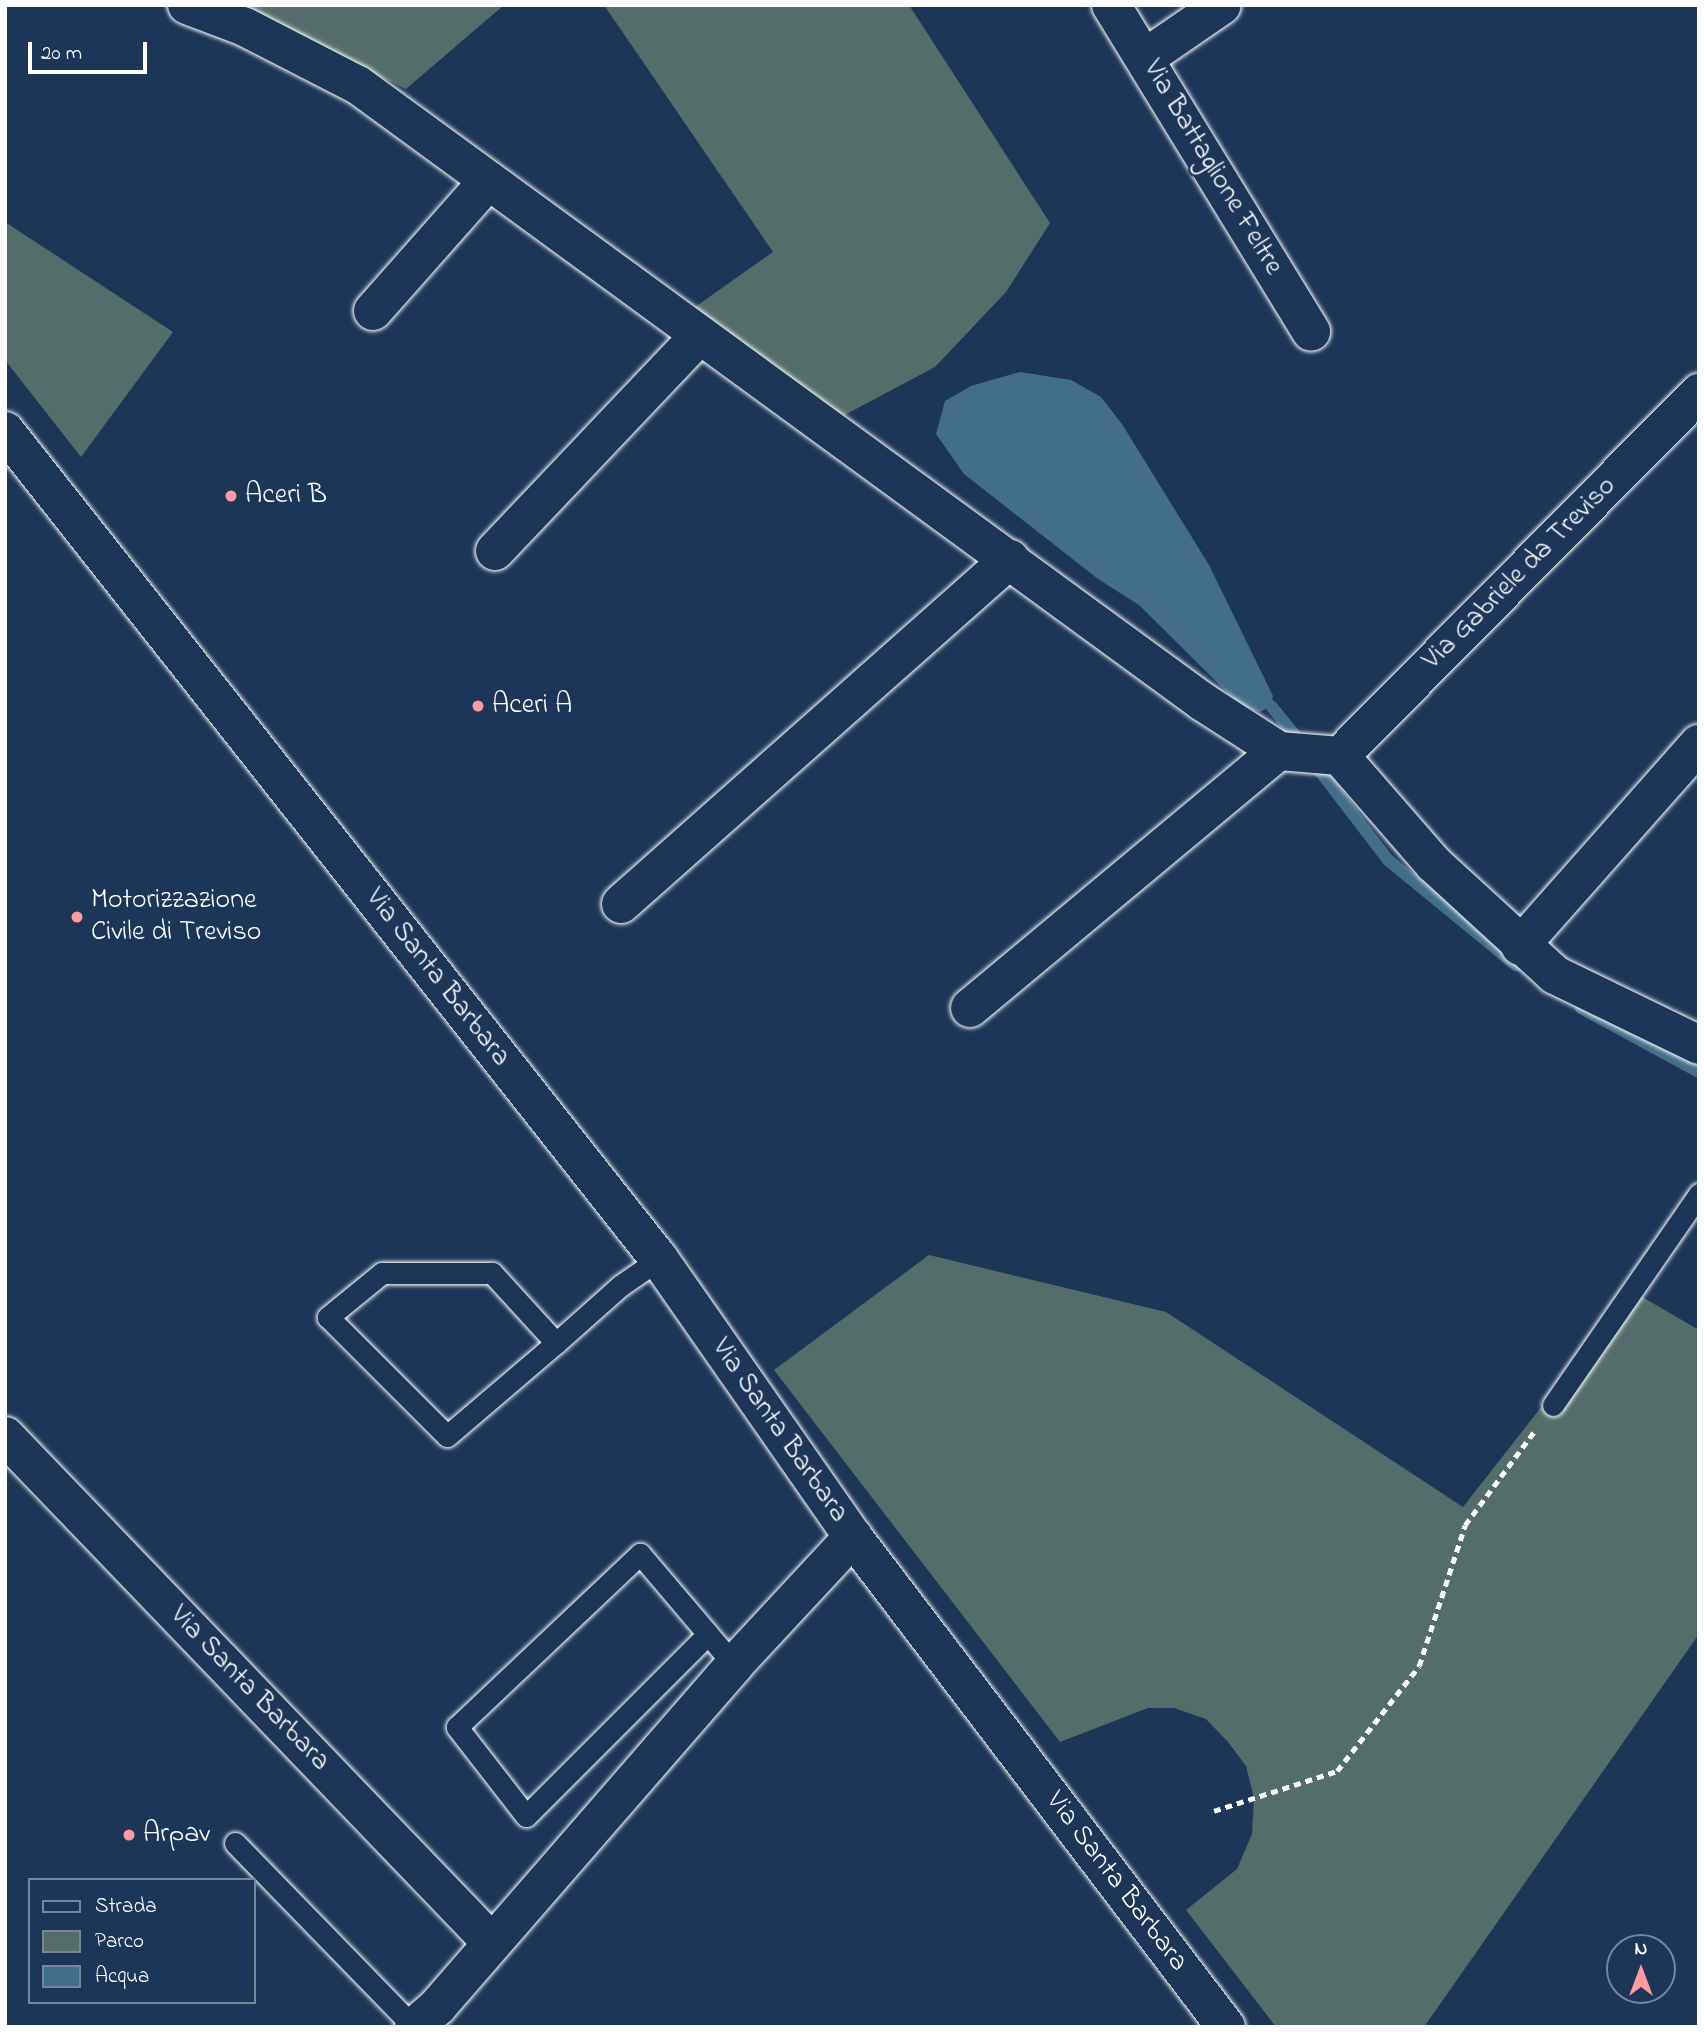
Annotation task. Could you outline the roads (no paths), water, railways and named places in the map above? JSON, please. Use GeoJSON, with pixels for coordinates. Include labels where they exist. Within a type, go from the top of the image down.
{"type":"FeatureCollection","features":[{"type":"Feature","properties":{"kind":"street"},"geometry":{"type":"LineString","coordinates":[[187,5],[246,27],[358,85],[699,336],[1010,559],[1109,635],[1309,753],[1555,975],[1699,1045]]}},
{"type":"Feature","properties":{"kind":"street","name":"Via Battaglione Feltre"},"geometry":{"type":"LineString","coordinates":[[1111,5],[1311,332]]}},
{"type":"Feature","properties":{"kind":"street"},"geometry":{"type":"LineString","coordinates":[[1145,58],[1222,5]]}},
{"type":"Feature","properties":{"kind":"street"},"geometry":{"type":"LineString","coordinates":[[373,310],[488,181]]}},
{"type":"Feature","properties":{"kind":"street"},"geometry":{"type":"LineString","coordinates":[[495,551],[699,336]]}},
{"type":"Feature","properties":{"kind":"street","name":"Via Gabriele da Treviso"},"geometry":{"type":"LineString","coordinates":[[970,1008],[1309,753],[1699,393]]}},
{"type":"Feature","properties":{"kind":"street","name":"Via Santa Barbara"},"geometry":{"type":"LineString","coordinates":[[5,431],[659,1259],[853,1537],[1226,2027]]}},
{"type":"Feature","properties":{"kind":"street"},"geometry":{"type":"LineString","coordinates":[[621,904],[1010,559]]}},
{"type":"Feature","properties":{"kind":"street"},"geometry":{"type":"LineString","coordinates":[[1520,946],[1699,744]]}},
{"type":"Feature","properties":{"kind":"street","name":"Via Santa Barbara"},"geometry":{"type":"LineString","coordinates":[[5,1436],[492,1943]]}},
{"type":"Feature","properties":{"kind":"street","name":"Via Santa Barbara"},"geometry":{"type":"LineString","coordinates":[[414,2027],[492,1943],[734,1665],[853,1537]]}},
{"type":"Feature","properties":{"kind":"lane"},"geometry":{"type":"LineString","coordinates":[[1553,1405],[1699,1194]]}},
{"type":"Feature","properties":{"kind":"lane"},"geometry":{"type":"LineString","coordinates":[[556,1343],[492,1273],[382,1273],[328,1317],[447,1436],[556,1343],[620,1286],[659,1259]]}},
{"type":"Feature","properties":{"kind":"lane"},"geometry":{"type":"LineString","coordinates":[[708,1634],[526,1816],[457,1727],[640,1554],[708,1634],[734,1665]]}},
{"type":"Feature","properties":{"kind":"lane"},"geometry":{"type":"LineString","coordinates":[[235,1843],[414,2027]]}},
{"type":"Feature","properties":{"kind":"water"},"geometry":{"type":"Polygon","coordinates":[[[1020,372],[1071,380],[1101,397],[1122,424],[1209,565],[1273,696],[1271,706],[1260,712],[1240,705],[1139,605],[1098,579],[964,474],[936,434],[945,401],[971,386],[1020,372]]]}},
{"type":"Feature","properties":{"kind":"waterway"},"geometry":{"type":"LineString","coordinates":[[1271,706],[1304,746]]}},
{"type":"Feature","properties":{"kind":"waterway"},"geometry":{"type":"LineString","coordinates":[[1313,762],[1388,860],[1516,965]]}},
{"type":"Feature","properties":{"kind":"waterway"},"geometry":{"type":"LineString","coordinates":[[1581,1008],[1699,1072]]}},
{"type":"Feature","properties":{"kind":"place","name":"Aceri B"},"geometry":{"type":"Point","coordinates":[231,496]}},
{"type":"Feature","properties":{"kind":"place","name":"Aceri A"},"geometry":{"type":"Point","coordinates":[478,706]}},
{"type":"Feature","properties":{"kind":"place","name":"Motorizzazione Civile di Treviso"},"geometry":{"type":"Point","coordinates":[77,917]}},
{"type":"Feature","properties":{"kind":"place","name":"Arpav"},"geometry":{"type":"Point","coordinates":[129,1835]}}]}
